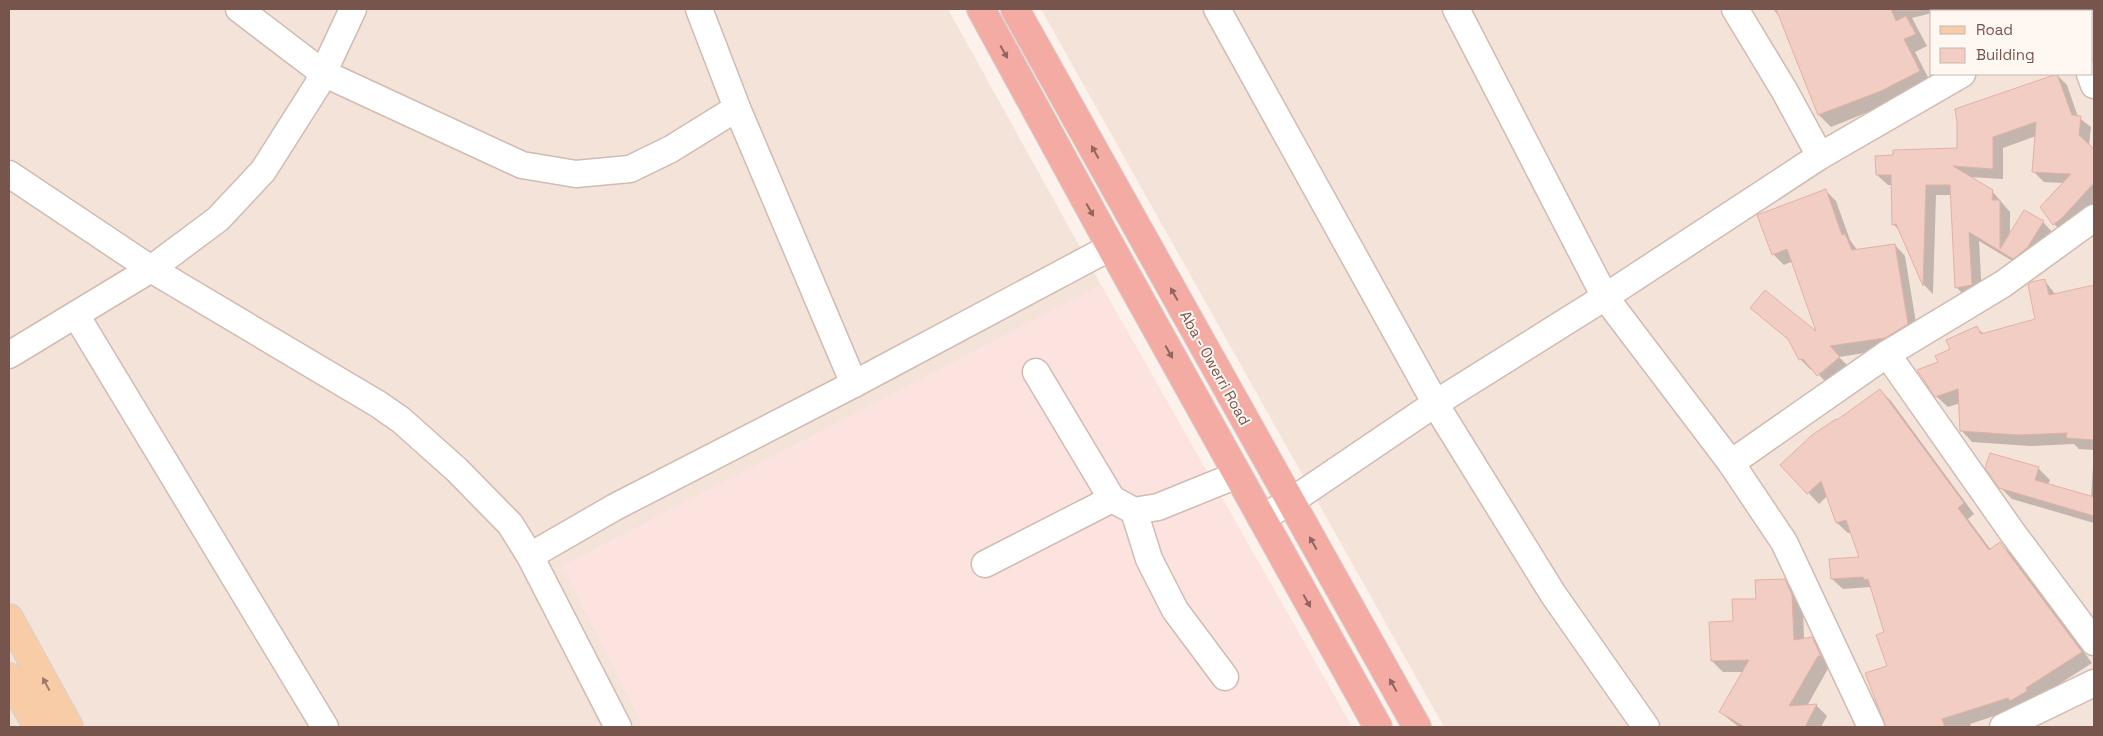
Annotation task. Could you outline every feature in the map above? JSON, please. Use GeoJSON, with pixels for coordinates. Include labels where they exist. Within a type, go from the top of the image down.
{"type":"FeatureCollection","features":[{"type":"Feature","properties":{"kind":"highway"},"geometry":{"type":"LineString","coordinates":[[981,9],[1378,727]]}},
{"type":"Feature","properties":{"kind":"highway","name":"Aba - Owerri Road"},"geometry":{"type":"LineString","coordinates":[[1016,9],[1417,727]]}},
{"type":"Feature","properties":{"kind":"main road"},"geometry":{"type":"LineString","coordinates":[[9,618],[69,727]]}},
{"type":"Feature","properties":{"kind":"main road"},"geometry":{"type":"LineString","coordinates":[[9,677],[38,727]]}},
{"type":"Feature","properties":{"kind":"street"},"geometry":{"type":"LineString","coordinates":[[239,9],[323,73],[522,165],[576,174],[630,169],[671,149],[738,108]]}},
{"type":"Feature","properties":{"kind":"street"},"geometry":{"type":"LineString","coordinates":[[9,356],[151,269],[218,219],[263,171],[317,86],[353,9]]}},
{"type":"Feature","properties":{"kind":"street"},"geometry":{"type":"LineString","coordinates":[[699,9],[738,108],[854,384]]}},
{"type":"Feature","properties":{"kind":"street"},"geometry":{"type":"LineString","coordinates":[[1216,9],[1436,403],[1553,594],[1646,727]]}},
{"type":"Feature","properties":{"kind":"street"},"geometry":{"type":"LineString","coordinates":[[1456,9],[1605,297],[1731,463],[1784,542],[1871,727]]}},
{"type":"Feature","properties":{"kind":"street"},"geometry":{"type":"LineString","coordinates":[[1735,9],[1784,90],[1820,156]]}},
{"type":"Feature","properties":{"kind":"street"},"geometry":{"type":"LineString","coordinates":[[2068,10],[2076,9]]}},
{"type":"Feature","properties":{"kind":"street"},"geometry":{"type":"LineString","coordinates":[[1261,518],[1290,502],[1436,403],[1605,297],[1820,156],[1960,75]]}},
{"type":"Feature","properties":{"kind":"street"},"geometry":{"type":"LineString","coordinates":[[9,174],[151,269],[378,404],[400,420],[457,470],[510,524],[530,556],[618,727]]}},
{"type":"Feature","properties":{"kind":"street"},"geometry":{"type":"LineString","coordinates":[[1731,463],[1887,354],[2003,284],[2094,218]]}},
{"type":"Feature","properties":{"kind":"street"},"geometry":{"type":"LineString","coordinates":[[530,556],[615,508],[854,384],[1111,247]]}},
{"type":"Feature","properties":{"kind":"street"},"geometry":{"type":"LineString","coordinates":[[76,315],[325,727]]}},
{"type":"Feature","properties":{"kind":"street"},"geometry":{"type":"LineString","coordinates":[[1887,354],[2012,532],[2094,642]]}},
{"type":"Feature","properties":{"kind":"street"},"geometry":{"type":"LineString","coordinates":[[1036,372],[1123,505],[1175,610],[1224,677]]}},
{"type":"Feature","properties":{"kind":"street"},"geometry":{"type":"LineString","coordinates":[[985,564],[1123,505],[1158,508],[1237,475]]}},
{"type":"Feature","properties":{"kind":"street"},"geometry":{"type":"LineString","coordinates":[[2003,727],[2094,683]]}},
{"type":"Feature","properties":{"kind":"shaded area"},"geometry":{"type":"Polygon","coordinates":[[[9,9],[948,9],[1101,285],[1352,727],[9,727],[9,9]]]}},
{"type":"Feature","properties":{"kind":"shaded area"},"geometry":{"type":"Polygon","coordinates":[[[1041,9],[2094,9],[2094,727],[1444,727],[1041,9]]]}},
{"type":"Feature","properties":{"kind":"shaded area"},"geometry":{"type":"Polygon","coordinates":[[[1101,285],[1352,727],[643,727],[562,566],[1101,285]]]}},
{"type":"Feature","properties":{"kind":"building"},"geometry":{"type":"Polygon","coordinates":[[[1776,9],[1891,9],[1896,21],[1906,16],[1916,34],[1904,39],[1920,71],[1881,91],[1818,115],[1776,9]]]}},
{"type":"Feature","properties":{"kind":"building"},"geometry":{"type":"Polygon","coordinates":[[[2057,75],[2072,115],[2081,116],[2079,135],[2094,149],[2094,183],[2062,218],[2053,225],[2040,207],[2071,174],[2032,172],[2036,122],[1993,137],[1993,169],[1953,166],[1993,190],[1992,200],[2000,200],[2000,249],[2024,210],[2044,221],[2027,248],[2013,259],[1969,232],[1972,285],[1955,288],[1950,185],[1926,185],[1923,286],[1896,224],[1892,225],[1891,175],[1876,175],[1875,156],[1893,155],[1893,150],[1957,148],[1955,109],[2057,75]]]}},
{"type":"Feature","properties":{"kind":"building"},"geometry":{"type":"Polygon","coordinates":[[[1826,189],[1842,235],[1845,234],[1852,250],[1895,244],[1908,324],[1885,338],[1830,346],[1840,357],[1817,376],[1803,359],[1799,360],[1788,339],[1750,308],[1765,290],[1816,331],[1787,249],[1772,255],[1757,215],[1826,189]]]}},
{"type":"Feature","properties":{"kind":"building"},"geometry":{"type":"Polygon","coordinates":[[[2045,279],[2049,295],[2094,285],[2094,440],[2066,438],[2067,433],[2018,435],[1960,431],[1958,389],[1935,397],[1917,370],[1938,362],[1935,356],[1950,349],[1946,340],[1977,326],[1981,334],[2035,319],[2028,285],[2031,282],[2045,279]]]}},
{"type":"Feature","properties":{"kind":"building"},"geometry":{"type":"Polygon","coordinates":[[[1880,389],[1964,503],[1958,508],[1989,550],[2000,542],[2082,652],[2026,688],[2027,691],[2010,701],[2008,698],[1942,719],[1945,727],[1886,727],[1865,673],[1887,666],[1876,635],[1884,632],[1868,579],[1864,580],[1863,577],[1831,579],[1829,559],[1859,557],[1846,520],[1836,523],[1821,481],[1807,494],[1780,465],[1812,435],[1837,420],[1880,389]]]}},
{"type":"Feature","properties":{"kind":"building"},"geometry":{"type":"Polygon","coordinates":[[[1990,453],[2039,467],[2035,480],[2094,497],[2094,516],[1999,488],[1985,468],[1990,453]]]}},
{"type":"Feature","properties":{"kind":"building"},"geometry":{"type":"Polygon","coordinates":[[[1785,579],[1792,595],[1794,640],[1812,637],[1821,656],[1818,656],[1789,706],[1817,704],[1805,727],[1745,727],[1719,712],[1749,660],[1711,661],[1709,622],[1733,621],[1732,599],[1756,599],[1755,580],[1785,579]]]}}]}
